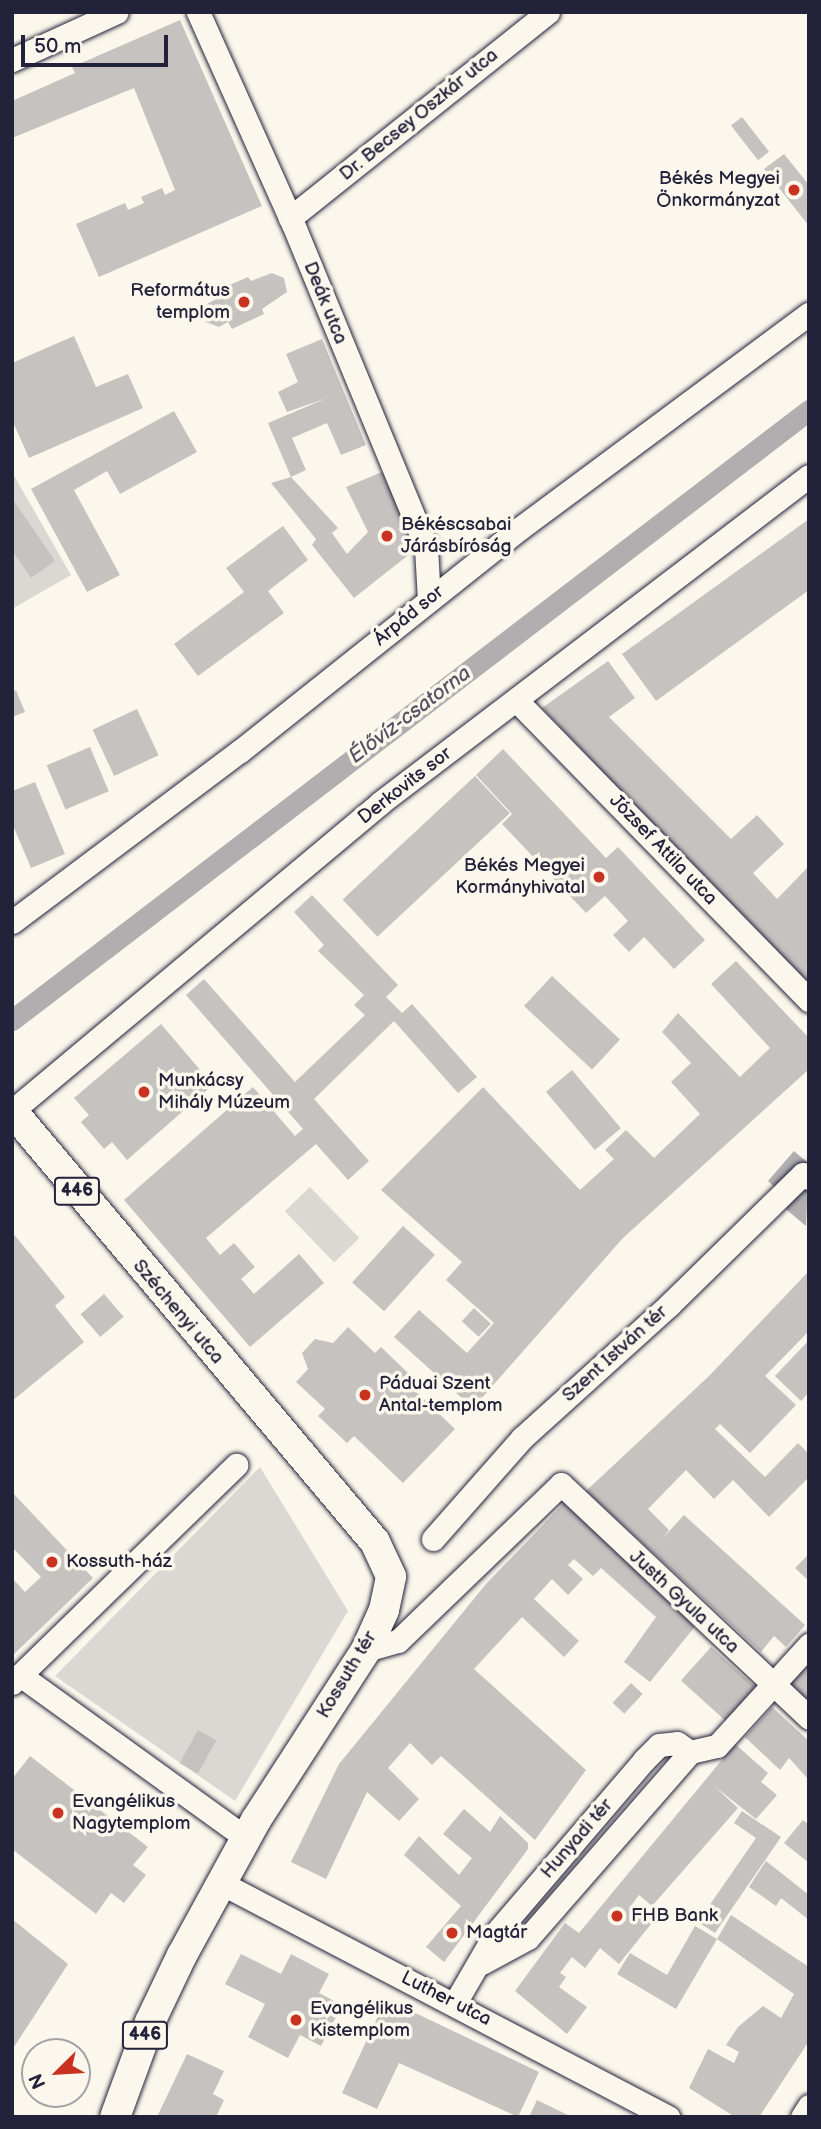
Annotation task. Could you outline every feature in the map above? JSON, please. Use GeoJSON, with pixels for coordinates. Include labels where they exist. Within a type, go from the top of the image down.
{"type":"FeatureCollection","features":[{"type":"Feature","properties":{"kind":"main road","name":"Széchenyi utca"},"geometry":{"type":"LineString","coordinates":[[12,1111],[347,1510]]}},
{"type":"Feature","properties":{"kind":"main road","name":"Kossuth tér"},"geometry":{"type":"LineString","coordinates":[[221,1884],[246,1838],[366,1650],[384,1610],[391,1577],[375,1542],[347,1510]]}},
{"type":"Feature","properties":{"kind":"main road","name":"446"},"geometry":{"type":"LineString","coordinates":[[115,2117],[150,2022],[221,1884]]}},
{"type":"Feature","properties":{"kind":"street"},"geometry":{"type":"LineString","coordinates":[[12,60],[117,12]]}},
{"type":"Feature","properties":{"kind":"street","name":"Deák utca"},"geometry":{"type":"LineString","coordinates":[[198,12],[290,218],[426,547],[429,600]]}},
{"type":"Feature","properties":{"kind":"street","name":"Dr. Becsey Oszkár utca"},"geometry":{"type":"LineString","coordinates":[[290,218],[548,12]]}},
{"type":"Feature","properties":{"kind":"street","name":"Árpád sor"},"geometry":{"type":"LineString","coordinates":[[12,922],[240,751],[429,600],[809,314]]}},
{"type":"Feature","properties":{"kind":"street","name":"Derkovits sor"},"geometry":{"type":"LineString","coordinates":[[12,1111],[380,803],[517,701],[647,595],[809,476]]}},
{"type":"Feature","properties":{"kind":"street","name":"József Attila utca"},"geometry":{"type":"LineString","coordinates":[[517,701],[809,1000]]}},
{"type":"Feature","properties":{"kind":"street","name":"Szent István tér"},"geometry":{"type":"LineString","coordinates":[[433,1539],[522,1438],[806,1176]]}},
{"type":"Feature","properties":{"kind":"street"},"geometry":{"type":"LineString","coordinates":[[236,1465],[16,1679],[246,1838]]}},
{"type":"Feature","properties":{"kind":"street","name":"Justh Gyula utca"},"geometry":{"type":"LineString","coordinates":[[366,1650],[398,1641],[561,1485],[809,1718]]}},
{"type":"Feature","properties":{"kind":"street","name":"Hunyadi tér"},"geometry":{"type":"LineString","coordinates":[[482,1963],[528,1938],[690,1752],[717,1746],[774,1687],[809,1645]]}},
{"type":"Feature","properties":{"kind":"street","name":"Hunyadi tér"},"geometry":{"type":"LineString","coordinates":[[455,2003],[482,1963],[495,1934],[644,1760],[659,1745],[677,1743],[690,1752]]}},
{"type":"Feature","properties":{"kind":"street","name":"Luther utca"},"geometry":{"type":"LineString","coordinates":[[221,1884],[455,2003],[668,2117]]}},
{"type":"Feature","properties":{"kind":"street"},"geometry":{"type":"LineString","coordinates":[[802,2117],[809,2106]]}},
{"type":"Feature","properties":{"kind":"shaded area"},"geometry":{"type":"Polygon","coordinates":[[[12,472],[71,575],[12,609],[12,472]]]}},
{"type":"Feature","properties":{"kind":"shaded area"},"geometry":{"type":"Polygon","coordinates":[[[794,1151],[809,1164],[806,1226],[775,1200],[781,1193],[768,1181],[794,1151]]]}},
{"type":"Feature","properties":{"kind":"shaded area"},"geometry":{"type":"Polygon","coordinates":[[[310,1187],[359,1238],[334,1262],[285,1211],[310,1187]]]}},
{"type":"Feature","properties":{"kind":"shaded area"},"geometry":{"type":"Polygon","coordinates":[[[260,1467],[348,1611],[235,1801],[55,1676],[260,1467]]]}},
{"type":"Feature","properties":{"kind":"building"},"geometry":{"type":"Polygon","coordinates":[[[180,20],[262,206],[99,277],[76,224],[125,203],[128,210],[144,203],[141,197],[162,188],[165,195],[175,190],[134,88],[12,138],[12,101],[75,73],[72,67],[180,20]]]}},
{"type":"Feature","properties":{"kind":"building"},"geometry":{"type":"Polygon","coordinates":[[[742,117],[769,152],[758,160],[731,126],[742,117]]]}},
{"type":"Feature","properties":{"kind":"building","name":"Békés Megyei Önkormányzat"},"geometry":{"type":"Polygon","coordinates":[[[784,154],[809,185],[809,226],[764,169],[784,154]]]}},
{"type":"Feature","properties":{"kind":"building","name":"Református templom"},"geometry":{"type":"Polygon","coordinates":[[[272,273],[284,278],[287,292],[262,309],[264,314],[232,329],[228,322],[219,327],[206,322],[205,305],[218,298],[216,291],[248,277],[251,281],[272,273]]]}},
{"type":"Feature","properties":{"kind":"building"},"geometry":{"type":"Polygon","coordinates":[[[74,336],[96,387],[128,374],[143,408],[29,458],[12,420],[12,363],[74,336]]]}},
{"type":"Feature","properties":{"kind":"building"},"geometry":{"type":"Polygon","coordinates":[[[322,339],[366,445],[341,455],[327,423],[292,438],[306,470],[291,477],[268,423],[327,398],[287,412],[278,392],[298,382],[286,354],[322,339]]]}},
{"type":"Feature","properties":{"kind":"building"},"geometry":{"type":"Polygon","coordinates":[[[174,411],[197,452],[120,494],[107,471],[74,490],[120,575],[87,592],[31,489],[174,411]]]}},
{"type":"Feature","properties":{"kind":"building","name":"Békéscsabai Járásbíróság"},"geometry":{"type":"Polygon","coordinates":[[[382,472],[416,549],[354,598],[312,545],[316,539],[271,483],[291,477],[338,528],[332,533],[347,554],[368,532],[346,487],[382,472]]]}},
{"type":"Feature","properties":{"kind":"building"},"geometry":{"type":"Polygon","coordinates":[[[12,498],[55,561],[31,578],[12,550],[12,498]]]}},
{"type":"Feature","properties":{"kind":"building"},"geometry":{"type":"Polygon","coordinates":[[[809,519],[809,590],[656,701],[622,654],[809,519]]]}},
{"type":"Feature","properties":{"kind":"building"},"geometry":{"type":"Polygon","coordinates":[[[283,526],[308,560],[268,591],[284,613],[198,676],[174,644],[244,592],[226,568],[283,526]]]}},
{"type":"Feature","properties":{"kind":"building"},"geometry":{"type":"Polygon","coordinates":[[[608,661],[635,698],[609,717],[731,839],[757,815],[784,844],[753,873],[777,899],[809,866],[809,990],[542,708],[608,661]]]}},
{"type":"Feature","properties":{"kind":"building"},"geometry":{"type":"Polygon","coordinates":[[[16,690],[25,712],[12,717],[12,692],[16,690]]]}},
{"type":"Feature","properties":{"kind":"building"},"geometry":{"type":"Polygon","coordinates":[[[137,709],[159,755],[114,776],[93,730],[137,709]]]}},
{"type":"Feature","properties":{"kind":"building"},"geometry":{"type":"Polygon","coordinates":[[[90,747],[109,791],[65,810],[47,765],[90,747]]]}},
{"type":"Feature","properties":{"kind":"building","name":"Békés Megyei Kormányhivatal"},"geometry":{"type":"Polygon","coordinates":[[[503,749],[606,858],[618,847],[705,940],[674,969],[644,937],[629,952],[613,935],[628,921],[605,896],[586,913],[502,824],[512,814],[476,775],[503,749]]]}},
{"type":"Feature","properties":{"kind":"building","name":"Békés Megyei Kormányhivatal"},"geometry":{"type":"Polygon","coordinates":[[[475,776],[510,813],[377,937],[343,899],[475,776]]]}},
{"type":"Feature","properties":{"kind":"building"},"geometry":{"type":"Polygon","coordinates":[[[35,782],[65,854],[31,868],[12,823],[12,791],[35,782]]]}},
{"type":"Feature","properties":{"kind":"building"},"geometry":{"type":"Polygon","coordinates":[[[312,895],[398,985],[386,997],[402,1013],[412,1004],[477,1077],[458,1093],[394,1021],[314,1099],[369,1161],[348,1180],[316,1144],[206,1238],[220,1255],[234,1243],[255,1267],[241,1279],[254,1294],[299,1254],[324,1283],[250,1347],[124,1200],[253,1087],[295,1136],[303,1129],[186,995],[204,979],[295,1082],[365,1015],[354,1005],[364,995],[318,951],[324,945],[294,912],[312,895]]]}},
{"type":"Feature","properties":{"kind":"building"},"geometry":{"type":"Polygon","coordinates":[[[736,961],[809,1038],[807,1071],[623,1238],[473,1408],[394,1337],[419,1310],[467,1353],[494,1323],[446,1280],[462,1262],[381,1190],[483,1087],[580,1190],[614,1159],[605,1150],[626,1130],[654,1158],[700,1114],[671,1082],[691,1063],[662,1032],[678,1013],[740,1077],[770,1048],[711,984],[736,961]]]}},
{"type":"Feature","properties":{"kind":"building"},"geometry":{"type":"Polygon","coordinates":[[[552,976],[620,1039],[592,1069],[524,1006],[552,976]]]}},
{"type":"Feature","properties":{"kind":"building","name":"Munkácsy Mihály Múzeum"},"geometry":{"type":"Polygon","coordinates":[[[161,1024],[213,1085],[127,1160],[112,1142],[104,1149],[81,1122],[89,1115],[74,1098],[161,1024]]]}},
{"type":"Feature","properties":{"kind":"building"},"geometry":{"type":"Polygon","coordinates":[[[572,1070],[621,1128],[595,1150],[546,1092],[572,1070]]]}},
{"type":"Feature","properties":{"kind":"building"},"geometry":{"type":"Polygon","coordinates":[[[403,1226],[435,1255],[384,1311],[352,1282],[403,1226]]]}},
{"type":"Feature","properties":{"kind":"building"},"geometry":{"type":"Polygon","coordinates":[[[12,1232],[65,1297],[55,1306],[84,1342],[12,1401],[12,1232]]]}},
{"type":"Feature","properties":{"kind":"building"},"geometry":{"type":"Polygon","coordinates":[[[809,1271],[809,1331],[765,1376],[796,1405],[750,1453],[720,1424],[715,1429],[765,1477],[798,1443],[809,1454],[809,1477],[769,1517],[733,1480],[714,1499],[686,1470],[648,1509],[669,1530],[663,1538],[684,1515],[805,1625],[786,1647],[774,1636],[761,1652],[586,1491],[709,1376],[809,1271]]]}},
{"type":"Feature","properties":{"kind":"building"},"geometry":{"type":"Polygon","coordinates":[[[104,1294],[124,1317],[100,1337],[81,1314],[104,1294]]]}},
{"type":"Feature","properties":{"kind":"building"},"geometry":{"type":"Polygon","coordinates":[[[474,1308],[491,1324],[479,1337],[462,1321],[474,1308]]]}},
{"type":"Feature","properties":{"kind":"building","name":"Páduai Szent Antal-templom"},"geometry":{"type":"Polygon","coordinates":[[[348,1327],[375,1353],[381,1347],[408,1373],[403,1379],[455,1429],[403,1483],[354,1436],[347,1443],[318,1416],[325,1409],[296,1382],[308,1369],[302,1353],[315,1339],[333,1343],[348,1327]]]}},
{"type":"Feature","properties":{"kind":"building"},"geometry":{"type":"Polygon","coordinates":[[[809,1340],[809,1392],[801,1401],[775,1376],[809,1340]]]}},
{"type":"Feature","properties":{"kind":"building","name":"Kossuth-ház"},"geometry":{"type":"Polygon","coordinates":[[[12,1492],[93,1578],[12,1656],[12,1578],[25,1592],[41,1577],[12,1547],[12,1492]]]}},
{"type":"Feature","properties":{"kind":"building"},"geometry":{"type":"Polygon","coordinates":[[[565,1502],[697,1624],[650,1682],[624,1662],[656,1617],[601,1568],[593,1576],[574,1559],[568,1565],[583,1579],[568,1595],[552,1579],[534,1599],[579,1641],[564,1657],[522,1617],[474,1669],[586,1770],[535,1840],[441,1756],[432,1765],[410,1743],[388,1768],[419,1799],[399,1821],[367,1792],[326,1879],[291,1862],[339,1764],[486,1584],[565,1502]]]}},
{"type":"Feature","properties":{"kind":"building"},"geometry":{"type":"Polygon","coordinates":[[[809,1554],[809,1581],[795,1568],[809,1554]]]}},
{"type":"Feature","properties":{"kind":"building"},"geometry":{"type":"Polygon","coordinates":[[[711,1647],[757,1688],[727,1722],[681,1680],[711,1647]]]}},
{"type":"Feature","properties":{"kind":"building"},"geometry":{"type":"Polygon","coordinates":[[[809,1663],[809,1706],[788,1686],[809,1663]]]}},
{"type":"Feature","properties":{"kind":"building"},"geometry":{"type":"Polygon","coordinates":[[[631,1683],[643,1694],[624,1714],[613,1703],[631,1683]]]}},
{"type":"Feature","properties":{"kind":"building"},"geometry":{"type":"Polygon","coordinates":[[[772,1707],[809,1741],[809,1780],[789,1758],[780,1770],[745,1737],[772,1707]]]}},
{"type":"Feature","properties":{"kind":"building"},"geometry":{"type":"Polygon","coordinates":[[[198,1730],[216,1740],[198,1773],[180,1763],[198,1730]]]}},
{"type":"Feature","properties":{"kind":"building"},"geometry":{"type":"Polygon","coordinates":[[[735,1744],[768,1773],[761,1782],[777,1795],[756,1819],[714,1786],[738,1808],[652,1906],[639,1895],[630,1907],[651,1924],[619,1964],[600,1948],[585,1968],[572,1957],[560,1973],[566,1977],[559,1987],[587,2007],[567,2034],[515,1991],[565,1923],[579,1933],[735,1744]]]}},
{"type":"Feature","properties":{"kind":"building","name":"Evangélikus Nagytemplom"},"geometry":{"type":"Polygon","coordinates":[[[30,1756],[148,1847],[133,1865],[146,1875],[124,1903],[111,1893],[96,1914],[12,1849],[12,1779],[30,1756]]]}},
{"type":"Feature","properties":{"kind":"building"},"geometry":{"type":"Polygon","coordinates":[[[464,1809],[490,1832],[500,1816],[528,1843],[528,1849],[444,1962],[426,1947],[461,1906],[404,1855],[419,1836],[459,1875],[472,1858],[443,1834],[464,1809]]]}},
{"type":"Feature","properties":{"kind":"building"},"geometry":{"type":"Polygon","coordinates":[[[742,1811],[781,1837],[715,1933],[698,1922],[756,1838],[734,1823],[742,1811]]]}},
{"type":"Feature","properties":{"kind":"building"},"geometry":{"type":"Polygon","coordinates":[[[803,1820],[809,1825],[809,1863],[784,1843],[803,1820]]]}},
{"type":"Feature","properties":{"kind":"building"},"geometry":{"type":"Polygon","coordinates":[[[766,1861],[809,1895],[809,1920],[781,1898],[776,1906],[749,1887],[766,1861]]]}},
{"type":"Feature","properties":{"kind":"building"},"geometry":{"type":"Polygon","coordinates":[[[731,1915],[809,1967],[809,2041],[759,2117],[735,2117],[689,2088],[708,2049],[734,2063],[739,2052],[726,2045],[738,2027],[763,2006],[781,2018],[794,1994],[717,1939],[731,1915]]]}},
{"type":"Feature","properties":{"kind":"building"},"geometry":{"type":"Polygon","coordinates":[[[12,1919],[68,1964],[12,2050],[12,1919]]]}},
{"type":"Feature","properties":{"kind":"building"},"geometry":{"type":"Polygon","coordinates":[[[695,1926],[717,1939],[676,2009],[617,1974],[630,1953],[667,1975],[695,1926]]]}},
{"type":"Feature","properties":{"kind":"building","name":"Evangélikus Kistemplom"},"geometry":{"type":"Polygon","coordinates":[[[241,1954],[281,1974],[291,1954],[329,1974],[319,1993],[342,2005],[321,2046],[300,2035],[288,2058],[248,2037],[265,2004],[225,1984],[241,1954]]]}},
{"type":"Feature","properties":{"kind":"building"},"geometry":{"type":"Polygon","coordinates":[[[386,1999],[539,2072],[518,2117],[399,2063],[377,2109],[342,2093],[386,1999]]]}},
{"type":"Feature","properties":{"kind":"building"},"geometry":{"type":"Polygon","coordinates":[[[187,2054],[224,2071],[213,2094],[224,2100],[216,2117],[157,2117],[187,2054]]]}},
{"type":"Feature","properties":{"kind":"building"},"geometry":{"type":"Polygon","coordinates":[[[537,2100],[572,2117],[529,2117],[537,2100]]]}},
{"type":"Feature","properties":{"kind":"waterway","name":"Élővíz-csatorna"},"geometry":{"type":"LineString","coordinates":[[12,1020],[809,410]]}},
{"type":"Feature","properties":{"kind":"place","name":"Békés Megyei Önkormányzat"},"geometry":{"type":"Point","coordinates":[794,190]}},
{"type":"Feature","properties":{"kind":"place","name":"Református templom"},"geometry":{"type":"Point","coordinates":[244,302]}},
{"type":"Feature","properties":{"kind":"place","name":"Békéscsabai Járásbíróság"},"geometry":{"type":"Point","coordinates":[387,536]}},
{"type":"Feature","properties":{"kind":"place","name":"Békés Megyei Kormányhivatal"},"geometry":{"type":"Point","coordinates":[599,877]}},
{"type":"Feature","properties":{"kind":"place","name":"Munkácsy Mihály Múzeum"},"geometry":{"type":"Point","coordinates":[144,1092]}},
{"type":"Feature","properties":{"kind":"place","name":"Páduai Szent Antal-templom"},"geometry":{"type":"Point","coordinates":[365,1395]}},
{"type":"Feature","properties":{"kind":"place","name":"Kossuth-ház"},"geometry":{"type":"Point","coordinates":[52,1562]}},
{"type":"Feature","properties":{"kind":"place","name":"Evangélikus Nagytemplom"},"geometry":{"type":"Point","coordinates":[58,1813]}},
{"type":"Feature","properties":{"kind":"place","name":"FHB Bank"},"geometry":{"type":"Point","coordinates":[617,1916]}},
{"type":"Feature","properties":{"kind":"place","name":"Magtár"},"geometry":{"type":"Point","coordinates":[452,1933]}},
{"type":"Feature","properties":{"kind":"place","name":"Evangélikus Kistemplom"},"geometry":{"type":"Point","coordinates":[296,2020]}}]}
